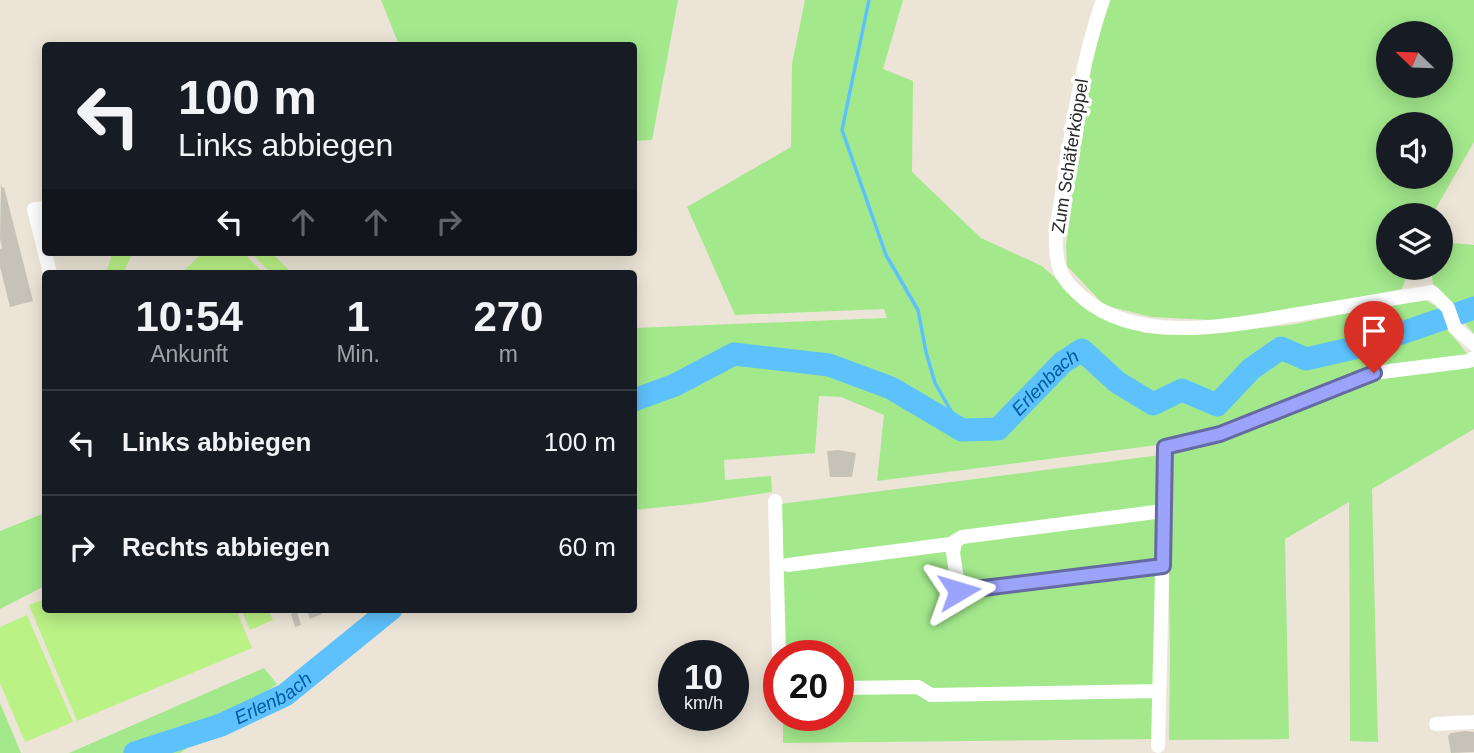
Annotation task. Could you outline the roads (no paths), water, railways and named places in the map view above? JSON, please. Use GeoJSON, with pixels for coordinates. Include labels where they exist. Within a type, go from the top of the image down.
{"type":"FeatureCollection","features":[{"type":"Feature","properties":{"kind":"street","name":"Zum Schäferköppel"},"geometry":{"type":"LineString","coordinates":[[1102,0],[1093,27],[1079,93],[1056,232],[1056,254],[1062,274],[1074,290],[1098,310],[1124,320],[1153,326],[1213,328],[1432,292],[1448,308],[1455,328],[1474,344]]}},
{"type":"Feature","properties":{"kind":"street"},"geometry":{"type":"LineString","coordinates":[[42,208],[34,209],[42,241]]}},
{"type":"Feature","properties":{"kind":"street"},"geometry":{"type":"LineString","coordinates":[[1158,746],[1165,447],[1220,434],[1374,373],[1469,361],[1474,358]]}},
{"type":"Feature","properties":{"kind":"street"},"geometry":{"type":"LineString","coordinates":[[775,501],[779,640]]}},
{"type":"Feature","properties":{"kind":"street"},"geometry":{"type":"LineString","coordinates":[[788,565],[955,542],[962,537],[1163,511]]}},
{"type":"Feature","properties":{"kind":"street"},"geometry":{"type":"LineString","coordinates":[[955,542],[953,553],[959,591],[1163,566]]}},
{"type":"Feature","properties":{"kind":"street"},"geometry":{"type":"LineString","coordinates":[[854,688],[918,687],[931,695],[1159,691]]}},
{"type":"Feature","properties":{"kind":"street"},"geometry":{"type":"LineString","coordinates":[[1436,724],[1474,722]]}},
{"type":"Feature","properties":{"kind":"waterway"},"geometry":{"type":"LineString","coordinates":[[869,0],[842,130],[886,255],[918,310],[935,383],[962,430]]}},
{"type":"Feature","properties":{"kind":"waterway","name":"Erlenbach"},"geometry":{"type":"LineString","coordinates":[[637,399],[675,385],[734,354],[829,365],[891,388],[962,430],[998,429],[1062,363],[1082,350],[1117,382],[1153,404],[1182,390],[1217,405],[1251,369],[1281,348],[1306,359],[1367,345],[1474,308]]}},
{"type":"Feature","properties":{"kind":"waterway","name":"Erlenbach"},"geometry":{"type":"LineString","coordinates":[[135,753],[221,725],[285,695],[386,613]]}}]}
